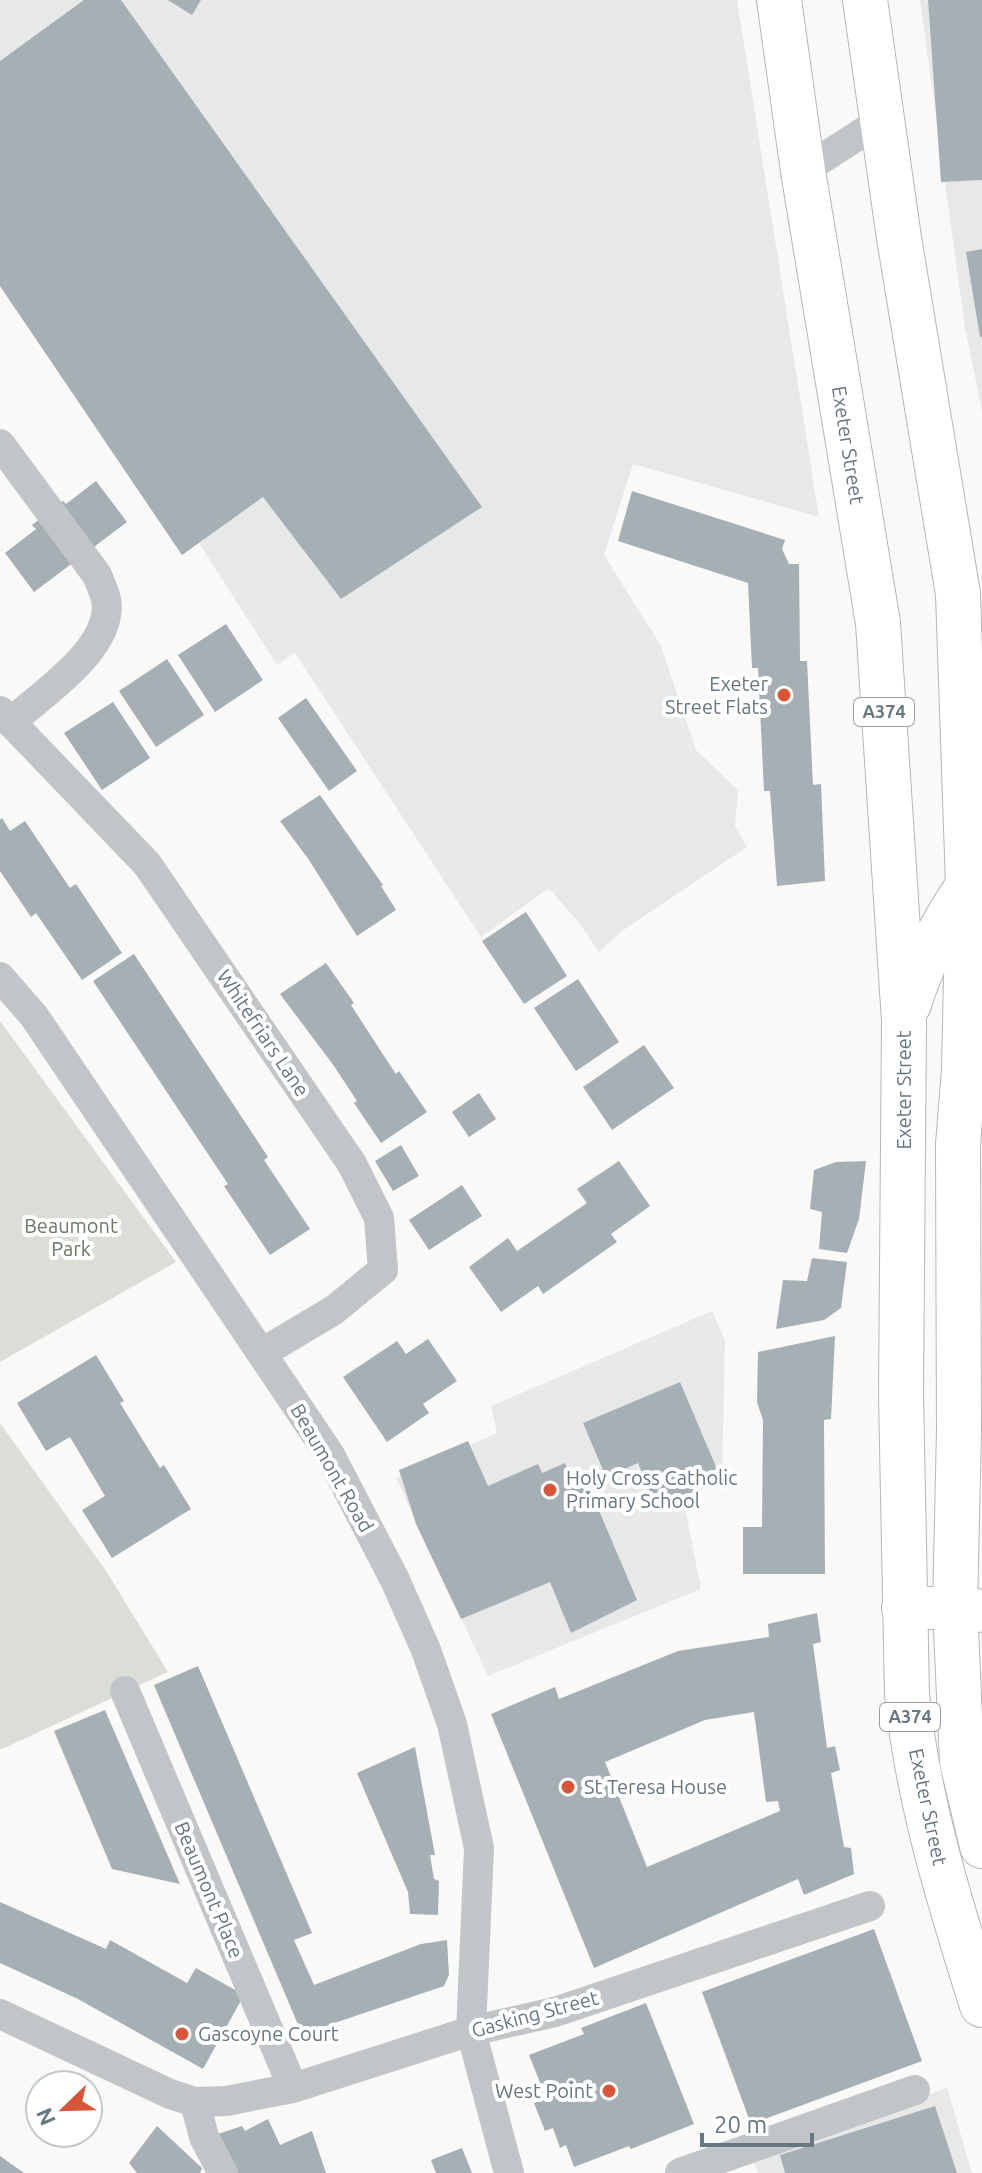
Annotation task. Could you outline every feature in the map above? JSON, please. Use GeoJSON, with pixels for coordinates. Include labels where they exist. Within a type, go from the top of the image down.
{"type":"FeatureCollection","features":[{"type":"Feature","properties":{"kind":"main road","name":"Exeter Street"},"geometry":{"type":"LineString","coordinates":[[779,0],[803,171],[878,623],[904,1021],[901,1394],[907,1695],[913,1742],[945,1888],[982,2005]]}},
{"type":"Feature","properties":{"kind":"main road","name":"A374"},"geometry":{"type":"LineString","coordinates":[[865,0],[899,238],[958,594],[968,885],[964,1069],[958,1145],[970,1447],[962,1762],[982,1846]]}},
{"type":"Feature","properties":{"kind":"main road"},"geometry":{"type":"LineString","coordinates":[[904,1021],[918,973],[942,925],[968,885]]}},
{"type":"Feature","properties":{"kind":"main road"},"geometry":{"type":"LineString","coordinates":[[903,1608],[968,1609]]}},
{"type":"Feature","properties":{"kind":"street"},"geometry":{"type":"LineString","coordinates":[[803,171],[882,120]]}},
{"type":"Feature","properties":{"kind":"street"},"geometry":{"type":"LineString","coordinates":[[0,444],[97,575],[107,601],[101,634],[86,656],[6,716]]}},
{"type":"Feature","properties":{"kind":"street"},"geometry":{"type":"LineString","coordinates":[[958,594],[982,638]]}},
{"type":"Feature","properties":{"kind":"street","name":"Whitefriars Lane"},"geometry":{"type":"LineString","coordinates":[[6,716],[147,864],[352,1164],[379,1218],[383,1270],[334,1310],[262,1353]]}},
{"type":"Feature","properties":{"kind":"street","name":"Beaumont Road"},"geometry":{"type":"LineString","coordinates":[[0,977],[34,1016],[330,1455],[395,1580],[426,1650],[452,1724],[479,1848],[471,2031],[509,2173]]}},
{"type":"Feature","properties":{"kind":"street","name":"Beaumont Place"},"geometry":{"type":"LineString","coordinates":[[125,1691],[293,2088]]}},
{"type":"Feature","properties":{"kind":"street","name":"Gasking Street"},"geometry":{"type":"LineString","coordinates":[[195,2102],[226,2101],[293,2088],[471,2031],[555,2012],[870,1906]]}},
{"type":"Feature","properties":{"kind":"street"},"geometry":{"type":"LineString","coordinates":[[0,2014],[121,2072],[195,2102],[204,2137],[223,2173]]}},
{"type":"Feature","properties":{"kind":"street"},"geometry":{"type":"LineString","coordinates":[[680,2173],[746,2161],[915,2090]]}},
{"type":"Feature","properties":{"kind":"shaded area"},"geometry":{"type":"Polygon","coordinates":[[[0,0],[737,0],[819,517],[633,464],[604,555],[661,646],[696,750],[738,790],[735,826],[747,847],[622,931],[599,952],[549,888],[481,937],[295,653],[277,665],[199,543],[182,555],[0,286],[0,0]]]}},
{"type":"Feature","properties":{"kind":"shaded area"},"geometry":{"type":"Polygon","coordinates":[[[920,0],[982,0],[982,411],[965,328],[920,0]]]}},
{"type":"Feature","properties":{"kind":"shaded area","name":"Holy Cross Catholic Primary School"},"geometry":{"type":"Polygon","coordinates":[[[712,1311],[725,1340],[722,1481],[677,1500],[684,1503],[701,1589],[488,1676],[396,1478],[497,1433],[491,1406],[712,1311]]]}},
{"type":"Feature","properties":{"kind":"shaded area"},"geometry":{"type":"Polygon","coordinates":[[[947,2088],[972,2173],[758,2173],[751,2155],[947,2088]]]}},
{"type":"Feature","properties":{"kind":"green space","name":"Beaumont Park"},"geometry":{"type":"Polygon","coordinates":[[[0,1021],[176,1262],[0,1362],[0,1021]]]}},
{"type":"Feature","properties":{"kind":"green space"},"geometry":{"type":"Polygon","coordinates":[[[0,1423],[106,1571],[168,1672],[0,1750],[0,1423]]]}},
{"type":"Feature","properties":{"kind":"building"},"geometry":{"type":"Polygon","coordinates":[[[84,0],[121,0],[482,507],[341,599],[263,497],[182,555],[0,286],[0,61],[84,0]]]}},
{"type":"Feature","properties":{"kind":"building"},"geometry":{"type":"Polygon","coordinates":[[[168,0],[201,0],[192,15],[168,0]]]}},
{"type":"Feature","properties":{"kind":"building"},"geometry":{"type":"Polygon","coordinates":[[[928,0],[982,0],[982,180],[941,182],[928,0]]]}},
{"type":"Feature","properties":{"kind":"building"},"geometry":{"type":"Polygon","coordinates":[[[982,249],[982,337],[980,337],[966,252],[982,249]]]}},
{"type":"Feature","properties":{"kind":"building"},"geometry":{"type":"Polygon","coordinates":[[[96,481],[127,522],[34,592],[5,553],[36,529],[32,525],[96,481]]]}},
{"type":"Feature","properties":{"kind":"building","name":"Exeter Street Flats"},"geometry":{"type":"Polygon","coordinates":[[[632,491],[785,540],[782,549],[789,564],[799,564],[800,661],[807,661],[813,785],[821,784],[825,881],[777,886],[770,791],[764,791],[758,668],[752,668],[748,583],[618,541],[632,491]]]}},
{"type":"Feature","properties":{"kind":"building"},"geometry":{"type":"Polygon","coordinates":[[[226,624],[263,680],[215,712],[178,655],[226,624]]]}},
{"type":"Feature","properties":{"kind":"building"},"geometry":{"type":"Polygon","coordinates":[[[167,659],[204,715],[156,747],[119,691],[167,659]]]}},
{"type":"Feature","properties":{"kind":"building"},"geometry":{"type":"Polygon","coordinates":[[[306,698],[357,771],[329,791],[278,718],[306,698]]]}},
{"type":"Feature","properties":{"kind":"building"},"geometry":{"type":"Polygon","coordinates":[[[113,702],[150,758],[102,790],[64,733],[113,702]]]}},
{"type":"Feature","properties":{"kind":"building"},"geometry":{"type":"Polygon","coordinates":[[[320,795],[383,885],[396,910],[357,936],[280,821],[320,795]]]}},
{"type":"Feature","properties":{"kind":"building"},"geometry":{"type":"Polygon","coordinates":[[[2,818],[10,831],[25,821],[70,888],[76,884],[122,953],[82,980],[36,913],[31,917],[0,871],[2,818]]]}},
{"type":"Feature","properties":{"kind":"building"},"geometry":{"type":"Polygon","coordinates":[[[526,912],[567,976],[524,1004],[482,941],[526,912]]]}},
{"type":"Feature","properties":{"kind":"building"},"geometry":{"type":"Polygon","coordinates":[[[134,954],[268,1157],[264,1160],[310,1229],[270,1255],[224,1186],[228,1184],[93,981],[134,954]]]}},
{"type":"Feature","properties":{"kind":"building"},"geometry":{"type":"Polygon","coordinates":[[[326,963],[396,1074],[399,1071],[427,1112],[381,1143],[334,1066],[280,994],[326,963]]]}},
{"type":"Feature","properties":{"kind":"building"},"geometry":{"type":"Polygon","coordinates":[[[578,979],[619,1042],[576,1071],[534,1008],[578,979]]]}},
{"type":"Feature","properties":{"kind":"building"},"geometry":{"type":"Polygon","coordinates":[[[644,1045],[674,1088],[612,1130],[583,1087],[644,1045]]]}},
{"type":"Feature","properties":{"kind":"building"},"geometry":{"type":"Polygon","coordinates":[[[479,1093],[496,1119],[469,1137],[452,1112],[479,1093]]]}},
{"type":"Feature","properties":{"kind":"building"},"geometry":{"type":"Polygon","coordinates":[[[401,1145],[419,1176],[393,1191],[375,1161],[401,1145]]]}},
{"type":"Feature","properties":{"kind":"building"},"geometry":{"type":"Polygon","coordinates":[[[619,1161],[650,1206],[611,1234],[617,1242],[543,1294],[538,1286],[501,1312],[469,1267],[508,1238],[517,1251],[587,1203],[577,1189],[619,1161]]]}},
{"type":"Feature","properties":{"kind":"building"},"geometry":{"type":"Polygon","coordinates":[[[866,1161],[859,1219],[847,1253],[819,1249],[822,1212],[810,1209],[814,1170],[836,1162],[866,1161]]]}},
{"type":"Feature","properties":{"kind":"building"},"geometry":{"type":"Polygon","coordinates":[[[462,1185],[482,1216],[429,1250],[409,1220],[462,1185]]]}},
{"type":"Feature","properties":{"kind":"building"},"geometry":{"type":"Polygon","coordinates":[[[812,1258],[847,1262],[841,1308],[824,1320],[776,1329],[783,1280],[807,1281],[812,1258]]]}},
{"type":"Feature","properties":{"kind":"building"},"geometry":{"type":"Polygon","coordinates":[[[835,1336],[831,1419],[824,1420],[825,1574],[743,1574],[743,1527],[762,1527],[763,1420],[757,1402],[758,1352],[835,1336]]]}},
{"type":"Feature","properties":{"kind":"building"},"geometry":{"type":"Polygon","coordinates":[[[428,1339],[457,1381],[423,1404],[429,1413],[387,1442],[343,1377],[397,1341],[406,1354],[428,1339]]]}},
{"type":"Feature","properties":{"kind":"building"},"geometry":{"type":"Polygon","coordinates":[[[96,1355],[124,1401],[120,1403],[160,1468],[164,1465],[191,1509],[112,1558],[82,1510],[105,1496],[70,1437],[46,1451],[17,1403],[96,1355]]]}},
{"type":"Feature","properties":{"kind":"building"},"geometry":{"type":"Polygon","coordinates":[[[680,1382],[722,1481],[656,1508],[638,1463],[606,1477],[583,1423],[680,1382]]]}},
{"type":"Feature","properties":{"kind":"building"},"geometry":{"type":"Polygon","coordinates":[[[468,1441],[488,1486],[538,1464],[542,1473],[565,1463],[574,1485],[586,1480],[637,1600],[571,1633],[550,1582],[461,1619],[416,1524],[399,1470],[468,1441]]]}},
{"type":"Feature","properties":{"kind":"building","name":"St Teresa House"},"geometry":{"type":"Polygon","coordinates":[[[817,1613],[821,1642],[813,1644],[827,1748],[835,1746],[840,1770],[831,1773],[844,1847],[851,1848],[854,1874],[804,1895],[798,1879],[594,1968],[491,1714],[555,1687],[559,1699],[678,1651],[769,1637],[768,1624],[817,1613]],[[754,1712],[705,1720],[605,1762],[647,1867],[780,1811],[778,1801],[766,1802],[754,1712]]]}},
{"type":"Feature","properties":{"kind":"building"},"geometry":{"type":"Polygon","coordinates":[[[198,1666],[312,1933],[294,1940],[314,1985],[421,1944],[447,1940],[449,1975],[444,1986],[302,2034],[154,1685],[198,1666]]]}},
{"type":"Feature","properties":{"kind":"building"},"geometry":{"type":"Polygon","coordinates":[[[105,1710],[180,1884],[112,1869],[54,1731],[105,1710]]]}},
{"type":"Feature","properties":{"kind":"building"},"geometry":{"type":"Polygon","coordinates":[[[415,1747],[435,1855],[430,1855],[434,1879],[439,1881],[438,1915],[410,1914],[408,1892],[357,1773],[415,1747]]]}},
{"type":"Feature","properties":{"kind":"building","name":"Gascoyne Court"},"geometry":{"type":"Polygon","coordinates":[[[0,1902],[106,1949],[110,1940],[187,1983],[196,1968],[244,1995],[203,2069],[78,1999],[0,1963],[0,1902]]]}},
{"type":"Feature","properties":{"kind":"building"},"geometry":{"type":"Polygon","coordinates":[[[874,1929],[922,2061],[751,2124],[702,1992],[874,1929]]]}},
{"type":"Feature","properties":{"kind":"building","name":"West Point"},"geometry":{"type":"Polygon","coordinates":[[[646,2003],[694,2124],[574,2167],[566,2145],[560,2148],[553,2128],[545,2131],[534,2103],[541,2100],[534,2081],[539,2080],[529,2055],[584,2034],[581,2028],[646,2003]]]}},
{"type":"Feature","properties":{"kind":"building"},"geometry":{"type":"Polygon","coordinates":[[[935,2106],[957,2173],[785,2173],[780,2155],[935,2106]]]}},
{"type":"Feature","properties":{"kind":"building"},"geometry":{"type":"Polygon","coordinates":[[[268,2119],[280,2145],[312,2131],[326,2173],[228,2173],[215,2135],[242,2126],[245,2131],[268,2119]]]}},
{"type":"Feature","properties":{"kind":"building"},"geometry":{"type":"Polygon","coordinates":[[[157,2126],[202,2168],[200,2173],[137,2173],[129,2163],[157,2126]]]}},
{"type":"Feature","properties":{"kind":"building"},"geometry":{"type":"Polygon","coordinates":[[[462,2148],[472,2173],[436,2173],[431,2160],[462,2148]]]}},
{"type":"Feature","properties":{"kind":"building"},"geometry":{"type":"Polygon","coordinates":[[[0,2156],[24,2173],[0,2173],[0,2156]]]}},
{"type":"Feature","properties":{"kind":"place","name":"Exeter Street Flats"},"geometry":{"type":"Point","coordinates":[784,695]}},
{"type":"Feature","properties":{"kind":"place","name":"Holy Cross Catholic Primary School"},"geometry":{"type":"Point","coordinates":[550,1490]}},
{"type":"Feature","properties":{"kind":"place","name":"St Teresa House"},"geometry":{"type":"Point","coordinates":[568,1787]}},
{"type":"Feature","properties":{"kind":"place","name":"Gascoyne Court"},"geometry":{"type":"Point","coordinates":[182,2034]}},
{"type":"Feature","properties":{"kind":"place","name":"West Point"},"geometry":{"type":"Point","coordinates":[609,2091]}}]}
